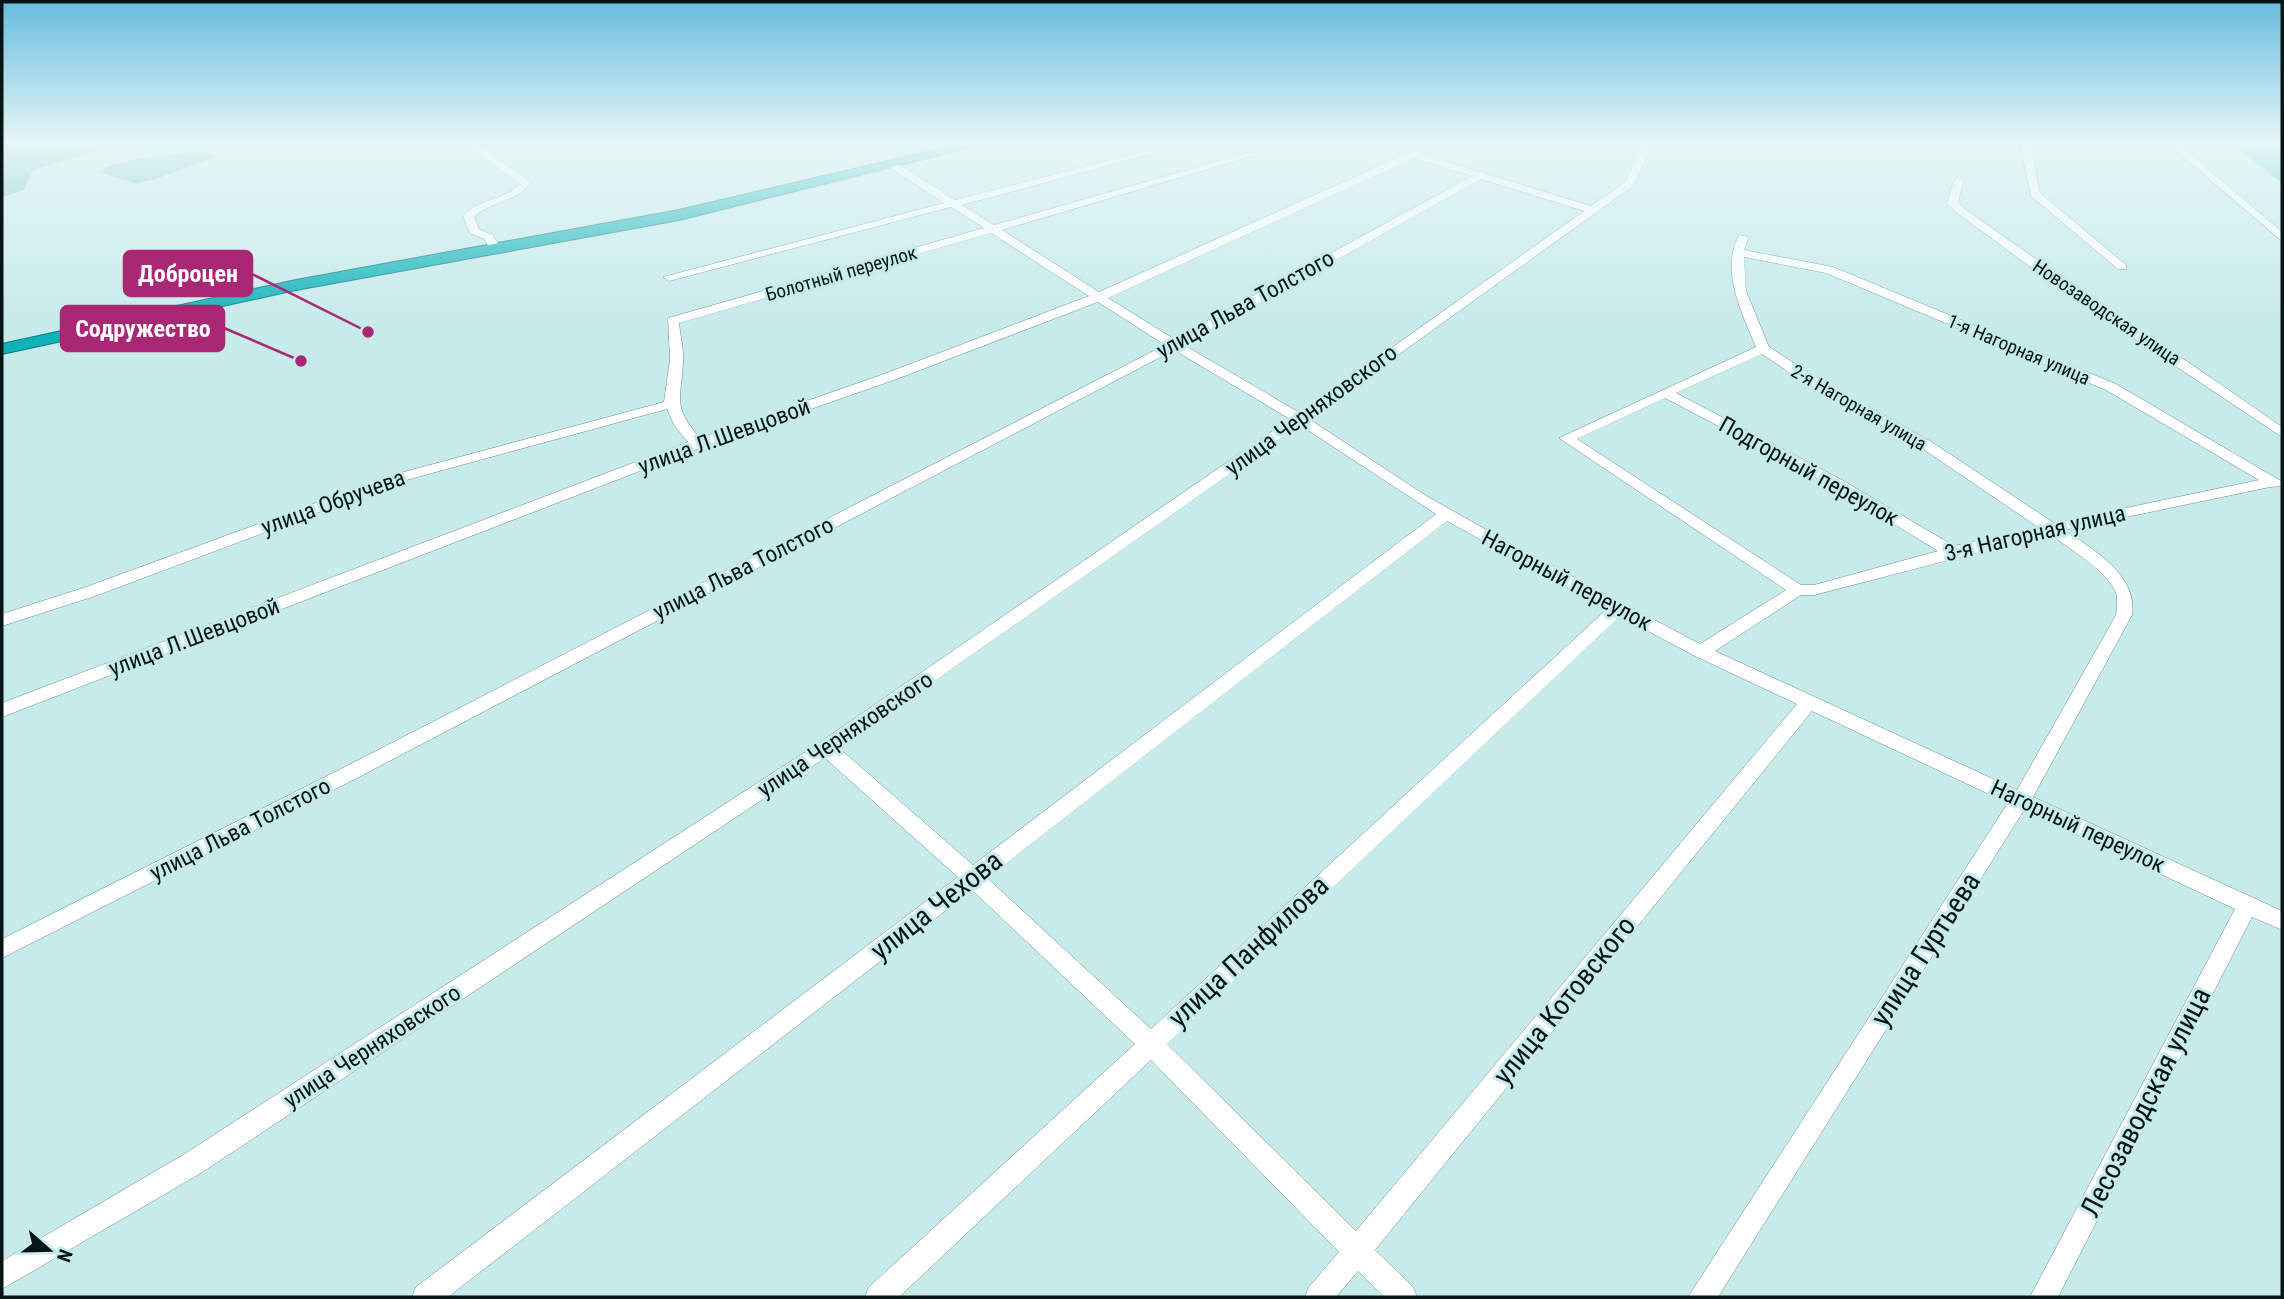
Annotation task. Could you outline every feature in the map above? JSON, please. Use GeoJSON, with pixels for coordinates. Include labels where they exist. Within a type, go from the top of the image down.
{"type":"FeatureCollection","features":[{"type":"Feature","properties":{"kind":"highway"},"geometry":{"type":"LineString","coordinates":[[2,349],[283,288],[679,215],[728,204]]}},
{"type":"Feature","properties":{"kind":"street"},"geometry":{"type":"LineString","coordinates":[[487,204],[467,216],[474,231],[489,237],[495,249]]}},
{"type":"Feature","properties":{"kind":"street"},"geometry":{"type":"LineString","coordinates":[[669,277],[959,204]]}},
{"type":"Feature","properties":{"kind":"street","name":"Болотный переулок"},"geometry":{"type":"LineString","coordinates":[[671,404],[677,359],[673,321],[1082,204]]}},
{"type":"Feature","properties":{"kind":"street","name":"улица Л.Шевцовой"},"geometry":{"type":"LineString","coordinates":[[2,710],[697,444],[889,377],[1099,297],[1307,204]]}},
{"type":"Feature","properties":{"kind":"street","name":"улица Льва Толстого"},"geometry":{"type":"LineString","coordinates":[[2,948],[348,774],[1174,345],[1429,204]]}},
{"type":"Feature","properties":{"kind":"street"},"geometry":{"type":"LineString","coordinates":[[1571,204],[1592,210]]}},
{"type":"Feature","properties":{"kind":"street","name":"улица Черняховского"},"geometry":{"type":"LineString","coordinates":[[2,1276],[192,1164],[826,748],[1300,419],[1601,204]]}},
{"type":"Feature","properties":{"kind":"street","name":"Новозаводская улица"},"geometry":{"type":"LineString","coordinates":[[1953,204],[2073,292],[2160,347],[2282,433]]}},
{"type":"Feature","properties":{"kind":"street"},"geometry":{"type":"LineString","coordinates":[[2046,204],[2122,267]]}},
{"type":"Feature","properties":{"kind":"street"},"geometry":{"type":"LineString","coordinates":[[2242,204],[2282,238]]}},
{"type":"Feature","properties":{"kind":"street","name":"Нагорный переулок"},"geometry":{"type":"LineString","coordinates":[[954,205],[1174,345],[1300,419],[1446,514],[1700,652],[2282,921]]}},
{"type":"Feature","properties":{"kind":"street"},"geometry":{"type":"LineString","coordinates":[[1743,237],[1738,252],[1740,291],[1763,349],[1566,438],[1798,590]]}},
{"type":"Feature","properties":{"kind":"street","name":"1-я Нагорная улица"},"geometry":{"type":"LineString","coordinates":[[1738,252],[1829,270],[2111,387],[2278,485]]}},
{"type":"Feature","properties":{"kind":"street","name":"2-я Нагорная улица"},"geometry":{"type":"LineString","coordinates":[[1763,349],[1809,379],[1925,444],[2053,528],[2104,568],[2124,592]]}},
{"type":"Feature","properties":{"kind":"street","name":"Подгорный переулок"},"geometry":{"type":"LineString","coordinates":[[1665,393],[1837,483],[1952,552]]}},
{"type":"Feature","properties":{"kind":"street"},"geometry":{"type":"LineString","coordinates":[[671,404],[681,425],[697,444]]}},
{"type":"Feature","properties":{"kind":"street","name":"улица Обручева"},"geometry":{"type":"LineString","coordinates":[[2,620],[86,595],[286,517],[414,472],[671,404]]}},
{"type":"Feature","properties":{"kind":"street","name":"3-я Нагорная улица"},"geometry":{"type":"LineString","coordinates":[[1700,652],[1798,590],[1814,590],[1952,552],[2053,528],[2278,485]]}},
{"type":"Feature","properties":{"kind":"street","name":"улица Чехова"},"geometry":{"type":"LineString","coordinates":[[426,1297],[1446,514]]}},
{"type":"Feature","properties":{"kind":"street","name":"улица Гуртьева"},"geometry":{"type":"LineString","coordinates":[[1702,1297],[2021,799],[2124,615],[2124,592]]}},
{"type":"Feature","properties":{"kind":"street","name":"улица Панфилова"},"geometry":{"type":"LineString","coordinates":[[879,1297],[1149,1042],[1619,608]]}},
{"type":"Feature","properties":{"kind":"street","name":"улица Котовского"},"geometry":{"type":"LineString","coordinates":[[1319,1297],[1809,702]]}},
{"type":"Feature","properties":{"kind":"street"},"geometry":{"type":"LineString","coordinates":[[826,748],[972,877],[1149,1042],[1403,1297]]}},
{"type":"Feature","properties":{"kind":"street","name":"Лесозаводская улица"},"geometry":{"type":"LineString","coordinates":[[2044,1297],[2247,906]]}},
{"type":"Feature","properties":{"kind":"place","name":"Доброцен"},"geometry":{"type":"Point","coordinates":[368,332]}},
{"type":"Feature","properties":{"kind":"place","name":"Содружество"},"geometry":{"type":"Point","coordinates":[301,361]}}]}
